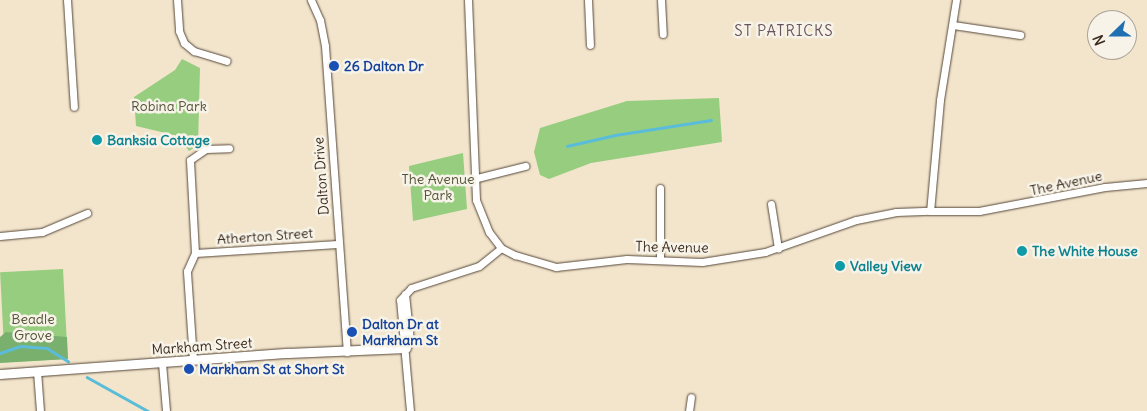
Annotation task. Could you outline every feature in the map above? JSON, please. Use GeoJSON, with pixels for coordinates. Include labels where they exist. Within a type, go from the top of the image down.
{"type":"FeatureCollection","features":[{"type":"Feature","properties":{"kind":"street"},"geometry":{"type":"LineString","coordinates":[[68,0],[74,107]]}},
{"type":"Feature","properties":{"kind":"street"},"geometry":{"type":"LineString","coordinates":[[177,0],[179,31],[184,43],[194,51],[226,61]]}},
{"type":"Feature","properties":{"kind":"street","name":"Dalton Drive"},"geometry":{"type":"LineString","coordinates":[[311,0],[320,20],[325,46],[347,352]]}},
{"type":"Feature","properties":{"kind":"street"},"geometry":{"type":"LineString","coordinates":[[410,411],[406,348],[400,300],[406,292],[479,266],[502,248],[481,216],[473,179],[468,0]]}},
{"type":"Feature","properties":{"kind":"street"},"geometry":{"type":"LineString","coordinates":[[588,0],[590,45]]}},
{"type":"Feature","properties":{"kind":"street"},"geometry":{"type":"LineString","coordinates":[[661,0],[663,34]]}},
{"type":"Feature","properties":{"kind":"street"},"geometry":{"type":"LineString","coordinates":[[930,211],[939,108],[956,0]]}},
{"type":"Feature","properties":{"kind":"street"},"geometry":{"type":"LineString","coordinates":[[953,25],[1020,35]]}},
{"type":"Feature","properties":{"kind":"street"},"geometry":{"type":"LineString","coordinates":[[193,360],[188,271],[195,253],[190,160],[206,149],[229,148]]}},
{"type":"Feature","properties":{"kind":"street"},"geometry":{"type":"LineString","coordinates":[[473,179],[525,166]]}},
{"type":"Feature","properties":{"kind":"street","name":"The Avenue"},"geometry":{"type":"LineString","coordinates":[[502,248],[534,263],[556,268],[627,259],[702,262],[739,258],[778,248],[856,220],[896,212],[979,211],[1105,187],[1147,183]]}},
{"type":"Feature","properties":{"kind":"street"},"geometry":{"type":"LineString","coordinates":[[660,188],[660,259]]}},
{"type":"Feature","properties":{"kind":"street"},"geometry":{"type":"LineString","coordinates":[[771,204],[778,248]]}},
{"type":"Feature","properties":{"kind":"street"},"geometry":{"type":"LineString","coordinates":[[0,236],[42,232],[87,213]]}},
{"type":"Feature","properties":{"kind":"street","name":"Atherton Street"},"geometry":{"type":"LineString","coordinates":[[195,253],[338,244]]}},
{"type":"Feature","properties":{"kind":"street","name":"Markham Street"},"geometry":{"type":"LineString","coordinates":[[0,374],[193,360],[406,348]]}},
{"type":"Feature","properties":{"kind":"street"},"geometry":{"type":"LineString","coordinates":[[162,363],[166,411]]}},
{"type":"Feature","properties":{"kind":"street"},"geometry":{"type":"LineString","coordinates":[[38,371],[40,411]]}},
{"type":"Feature","properties":{"kind":"street"},"geometry":{"type":"LineString","coordinates":[[689,411],[691,397]]}},
{"type":"Feature","properties":{"kind":"green space","name":"Robina Park"},"geometry":{"type":"Polygon","coordinates":[[[182,59],[200,68],[198,145],[189,151],[178,136],[136,126],[134,97],[175,70],[182,59]]]}},
{"type":"Feature","properties":{"kind":"green space"},"geometry":{"type":"Polygon","coordinates":[[[719,98],[722,142],[591,163],[549,179],[540,175],[534,152],[540,128],[627,101],[719,98]]]}},
{"type":"Feature","properties":{"kind":"green space","name":"The Avenue Park"},"geometry":{"type":"Polygon","coordinates":[[[463,153],[467,209],[413,221],[409,166],[463,153]]]}},
{"type":"Feature","properties":{"kind":"green space","name":"Beadle Grove"},"geometry":{"type":"Polygon","coordinates":[[[63,269],[68,359],[5,362],[0,272],[63,269]]]}},
{"type":"Feature","properties":{"kind":"green space"},"geometry":{"type":"Polygon","coordinates":[[[6,332],[67,337],[68,359],[0,363],[0,337],[6,332]]]}},
{"type":"Feature","properties":{"kind":"waterway"},"geometry":{"type":"LineString","coordinates":[[567,146],[615,135],[711,120]]}},
{"type":"Feature","properties":{"kind":"waterway"},"geometry":{"type":"LineString","coordinates":[[0,353],[20,346],[47,348],[68,361]]}},
{"type":"Feature","properties":{"kind":"waterway"},"geometry":{"type":"LineString","coordinates":[[87,377],[148,411]]}},
{"type":"Feature","properties":{"kind":"place","name":"26 Dalton Dr"},"geometry":{"type":"Point","coordinates":[334,66]}},
{"type":"Feature","properties":{"kind":"place","name":"Banksia Cottage"},"geometry":{"type":"Point","coordinates":[97,140]}},
{"type":"Feature","properties":{"kind":"place","name":"The White House"},"geometry":{"type":"Point","coordinates":[1022,251]}},
{"type":"Feature","properties":{"kind":"place","name":"Valley View"},"geometry":{"type":"Point","coordinates":[840,266]}},
{"type":"Feature","properties":{"kind":"place","name":"Dalton Dr at Markham St"},"geometry":{"type":"Point","coordinates":[352,332]}},
{"type":"Feature","properties":{"kind":"place","name":"Markham St at Short St"},"geometry":{"type":"Point","coordinates":[189,369]}},
{"type":"Feature","properties":{"kind":"district","name":"ST PATRICKS"},"geometry":{"type":"Point","coordinates":[784,31]}}]}
